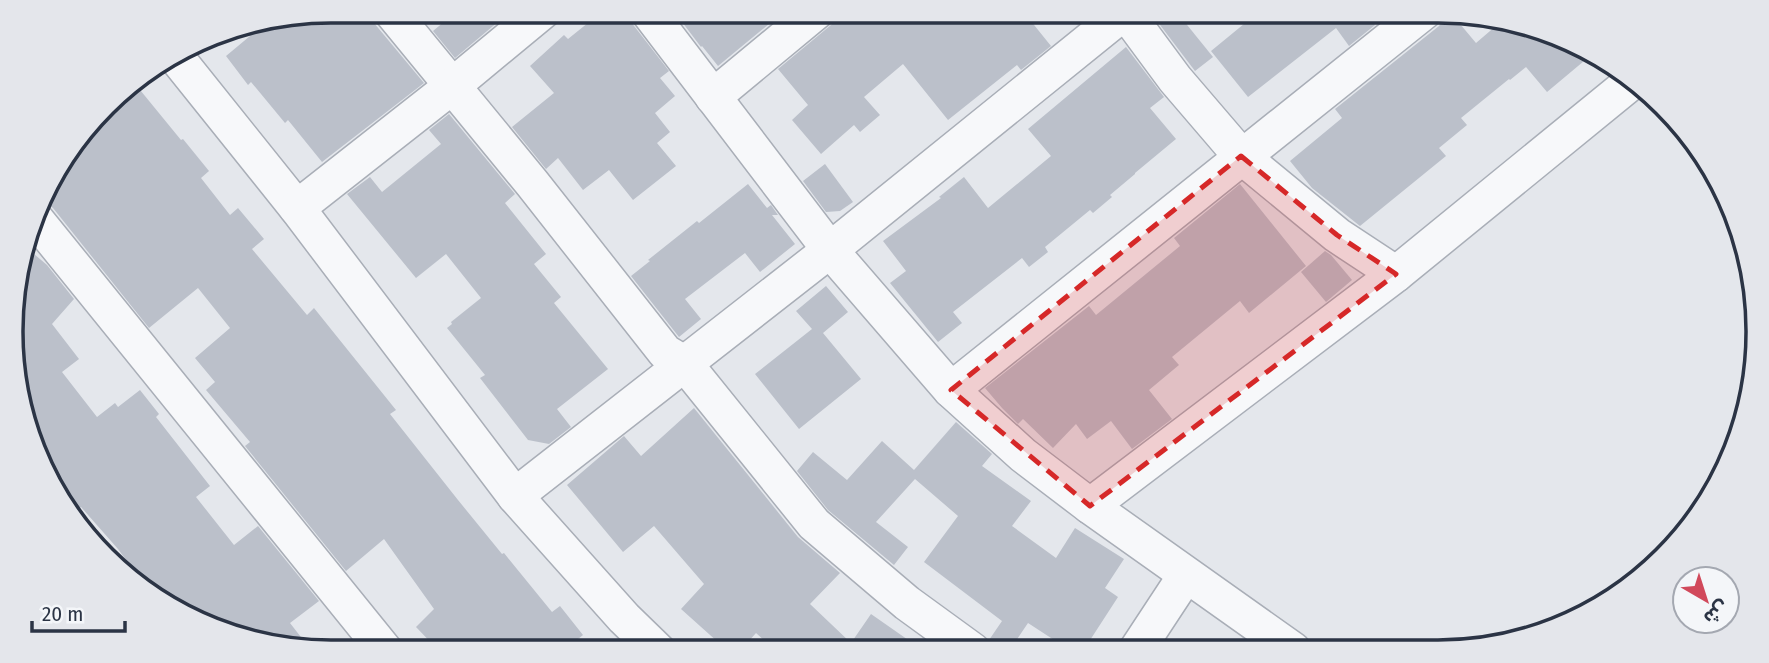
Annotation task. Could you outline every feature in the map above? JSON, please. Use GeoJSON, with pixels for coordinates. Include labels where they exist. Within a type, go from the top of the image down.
{"type":"FeatureCollection","features":[{"type":"Feature","properties":{"kind":"street"},"geometry":{"type":"LineString","coordinates":[[400,23],[532,183],[665,352],[684,364],[814,524],[907,603],[958,640]]}},
{"type":"Feature","properties":{"kind":"street"},"geometry":{"type":"LineString","coordinates":[[297,208],[452,87],[528,23]]}},
{"type":"Feature","properties":{"kind":"street"},"geometry":{"type":"LineString","coordinates":[[658,23],[830,250],[951,390],[1023,455],[1279,640]]}},
{"type":"Feature","properties":{"kind":"street"},"geometry":{"type":"LineString","coordinates":[[713,97],[802,23]]}},
{"type":"Feature","properties":{"kind":"street"},"geometry":{"type":"LineString","coordinates":[[515,496],[830,250],[1110,23]]}},
{"type":"Feature","properties":{"kind":"street"},"geometry":{"type":"LineString","coordinates":[[1134,23],[1175,79],[1241,156],[1337,235],[1396,274]]}},
{"type":"Feature","properties":{"kind":"street"},"geometry":{"type":"LineString","coordinates":[[951,390],[1410,23]]}},
{"type":"Feature","properties":{"kind":"street"},"geometry":{"type":"LineString","coordinates":[[180,62],[297,208],[515,496],[647,640]]}},
{"type":"Feature","properties":{"kind":"street"},"geometry":{"type":"LineString","coordinates":[[1090,506],[1396,274],[1625,87]]}},
{"type":"Feature","properties":{"kind":"street"},"geometry":{"type":"LineString","coordinates":[[41,226],[376,640]]}},
{"type":"Feature","properties":{"kind":"street"},"geometry":{"type":"LineString","coordinates":[[1143,640],[1186,575]]}},
{"type":"Feature","properties":{"kind":"highlighted area"},"geometry":{"type":"Polygon","coordinates":[[[1241,156],[1337,235],[1396,274],[1090,506],[951,390],[1241,156]]]}},
{"type":"Feature","properties":{"kind":"building"},"geometry":{"type":"Polygon","coordinates":[[[374,23],[424,83],[322,162],[288,120],[285,123],[251,82],[248,85],[226,56],[250,36],[249,34],[291,25],[374,23]]]}},
{"type":"Feature","properties":{"kind":"building"},"geometry":{"type":"Polygon","coordinates":[[[443,23],[497,23],[455,58],[433,31],[443,23]]]}},
{"type":"Feature","properties":{"kind":"building"},"geometry":{"type":"Polygon","coordinates":[[[588,23],[632,23],[669,71],[660,78],[675,96],[655,113],[670,132],[657,143],[676,166],[633,200],[609,170],[583,190],[558,158],[546,169],[512,127],[554,93],[530,66],[564,35],[568,39],[588,23]]]}},
{"type":"Feature","properties":{"kind":"building"},"geometry":{"type":"Polygon","coordinates":[[[683,23],[770,23],[718,66],[683,23]]]}},
{"type":"Feature","properties":{"kind":"building"},"geometry":{"type":"Polygon","coordinates":[[[1032,23],[1051,46],[1021,70],[1017,65],[948,120],[903,64],[864,97],[880,115],[860,132],[854,125],[821,154],[792,120],[808,105],[778,69],[831,25],[1032,23]]]}},
{"type":"Feature","properties":{"kind":"building"},"geometry":{"type":"Polygon","coordinates":[[[1159,23],[1186,23],[1213,57],[1195,71],[1159,23]]]}},
{"type":"Feature","properties":{"kind":"building"},"geometry":{"type":"Polygon","coordinates":[[[1245,23],[1375,25],[1349,46],[1336,28],[1248,97],[1211,51],[1245,23]]]}},
{"type":"Feature","properties":{"kind":"building"},"geometry":{"type":"Polygon","coordinates":[[[1441,23],[1459,23],[1476,43],[1493,28],[1517,33],[1556,46],[1585,60],[1547,92],[1526,67],[1509,79],[1461,118],[1467,125],[1439,148],[1446,156],[1360,226],[1312,188],[1290,161],[1342,118],[1335,109],[1441,23]]]}},
{"type":"Feature","properties":{"kind":"building"},"geometry":{"type":"Polygon","coordinates":[[[1126,47],[1164,97],[1150,108],[1176,139],[1110,195],[1112,197],[1093,213],[1090,210],[1045,247],[1048,252],[1029,267],[1022,258],[953,312],[962,323],[938,342],[890,283],[906,271],[883,241],[941,198],[939,197],[964,177],[988,208],[1051,156],[1028,129],[1126,47]]]}},
{"type":"Feature","properties":{"kind":"building"},"geometry":{"type":"Polygon","coordinates":[[[140,90],[209,171],[201,178],[230,215],[238,208],[264,239],[252,249],[307,315],[314,308],[396,410],[390,414],[502,554],[504,553],[552,612],[560,606],[583,635],[579,640],[428,640],[416,627],[434,609],[384,539],[346,571],[245,446],[250,442],[206,390],[215,382],[195,358],[230,328],[198,288],[149,328],[50,206],[75,160],[99,128],[140,90]]]}},
{"type":"Feature","properties":{"kind":"building"},"geometry":{"type":"Polygon","coordinates":[[[449,114],[515,194],[505,203],[546,254],[534,264],[561,297],[554,303],[608,369],[557,409],[571,427],[549,444],[528,440],[480,378],[485,375],[447,328],[481,298],[446,254],[416,278],[347,194],[370,177],[382,192],[441,144],[429,130],[449,114]]]}},
{"type":"Feature","properties":{"kind":"building"},"geometry":{"type":"Polygon","coordinates":[[[825,164],[853,202],[840,211],[826,212],[803,181],[825,164]]]}},
{"type":"Feature","properties":{"kind":"building"},"geometry":{"type":"Polygon","coordinates":[[[748,184],[767,208],[771,205],[778,215],[772,215],[795,244],[760,272],[745,253],[685,299],[701,319],[679,337],[631,276],[697,221],[699,223],[748,184]]]}},
{"type":"Feature","properties":{"kind":"building"},"geometry":{"type":"Polygon","coordinates":[[[1240,184],[1306,266],[1249,313],[1240,301],[1172,357],[1179,365],[1149,390],[1172,419],[1132,449],[1111,421],[1087,439],[1076,424],[1053,448],[1023,419],[1018,424],[985,388],[1089,306],[1096,315],[1180,246],[1174,238],[1240,184]]]}},
{"type":"Feature","properties":{"kind":"building"},"geometry":{"type":"Polygon","coordinates":[[[1325,251],[1352,280],[1326,302],[1301,272],[1325,251]]]}},
{"type":"Feature","properties":{"kind":"building"},"geometry":{"type":"Polygon","coordinates":[[[33,253],[47,265],[74,299],[52,324],[79,359],[62,372],[97,417],[115,403],[118,407],[140,390],[159,414],[156,417],[210,486],[196,497],[234,545],[258,526],[319,601],[290,623],[303,639],[232,624],[177,599],[130,566],[81,507],[79,508],[64,486],[46,450],[33,411],[25,372],[23,311],[33,253]]]}},
{"type":"Feature","properties":{"kind":"building"},"geometry":{"type":"Polygon","coordinates":[[[826,286],[848,312],[823,333],[861,379],[799,429],[755,374],[812,329],[796,311],[826,286]]]}},
{"type":"Feature","properties":{"kind":"building"},"geometry":{"type":"Polygon","coordinates":[[[694,408],[798,537],[840,573],[810,604],[848,640],[764,640],[756,633],[750,640],[716,640],[681,609],[704,584],[654,526],[623,552],[567,485],[624,436],[641,456],[694,408]]]}},
{"type":"Feature","properties":{"kind":"building"},"geometry":{"type":"Polygon","coordinates":[[[956,422],[992,454],[982,466],[1031,501],[1012,526],[1056,558],[1075,528],[1124,559],[1105,588],[1118,597],[1090,640],[1054,640],[1028,623],[1016,640],[989,640],[1002,621],[924,562],[958,516],[915,479],[876,522],[908,547],[894,565],[828,510],[797,471],[813,452],[847,480],[882,441],[914,470],[956,422]]]}},
{"type":"Feature","properties":{"kind":"building"},"geometry":{"type":"Polygon","coordinates":[[[871,614],[908,640],[853,640],[871,614]]]}}]}
